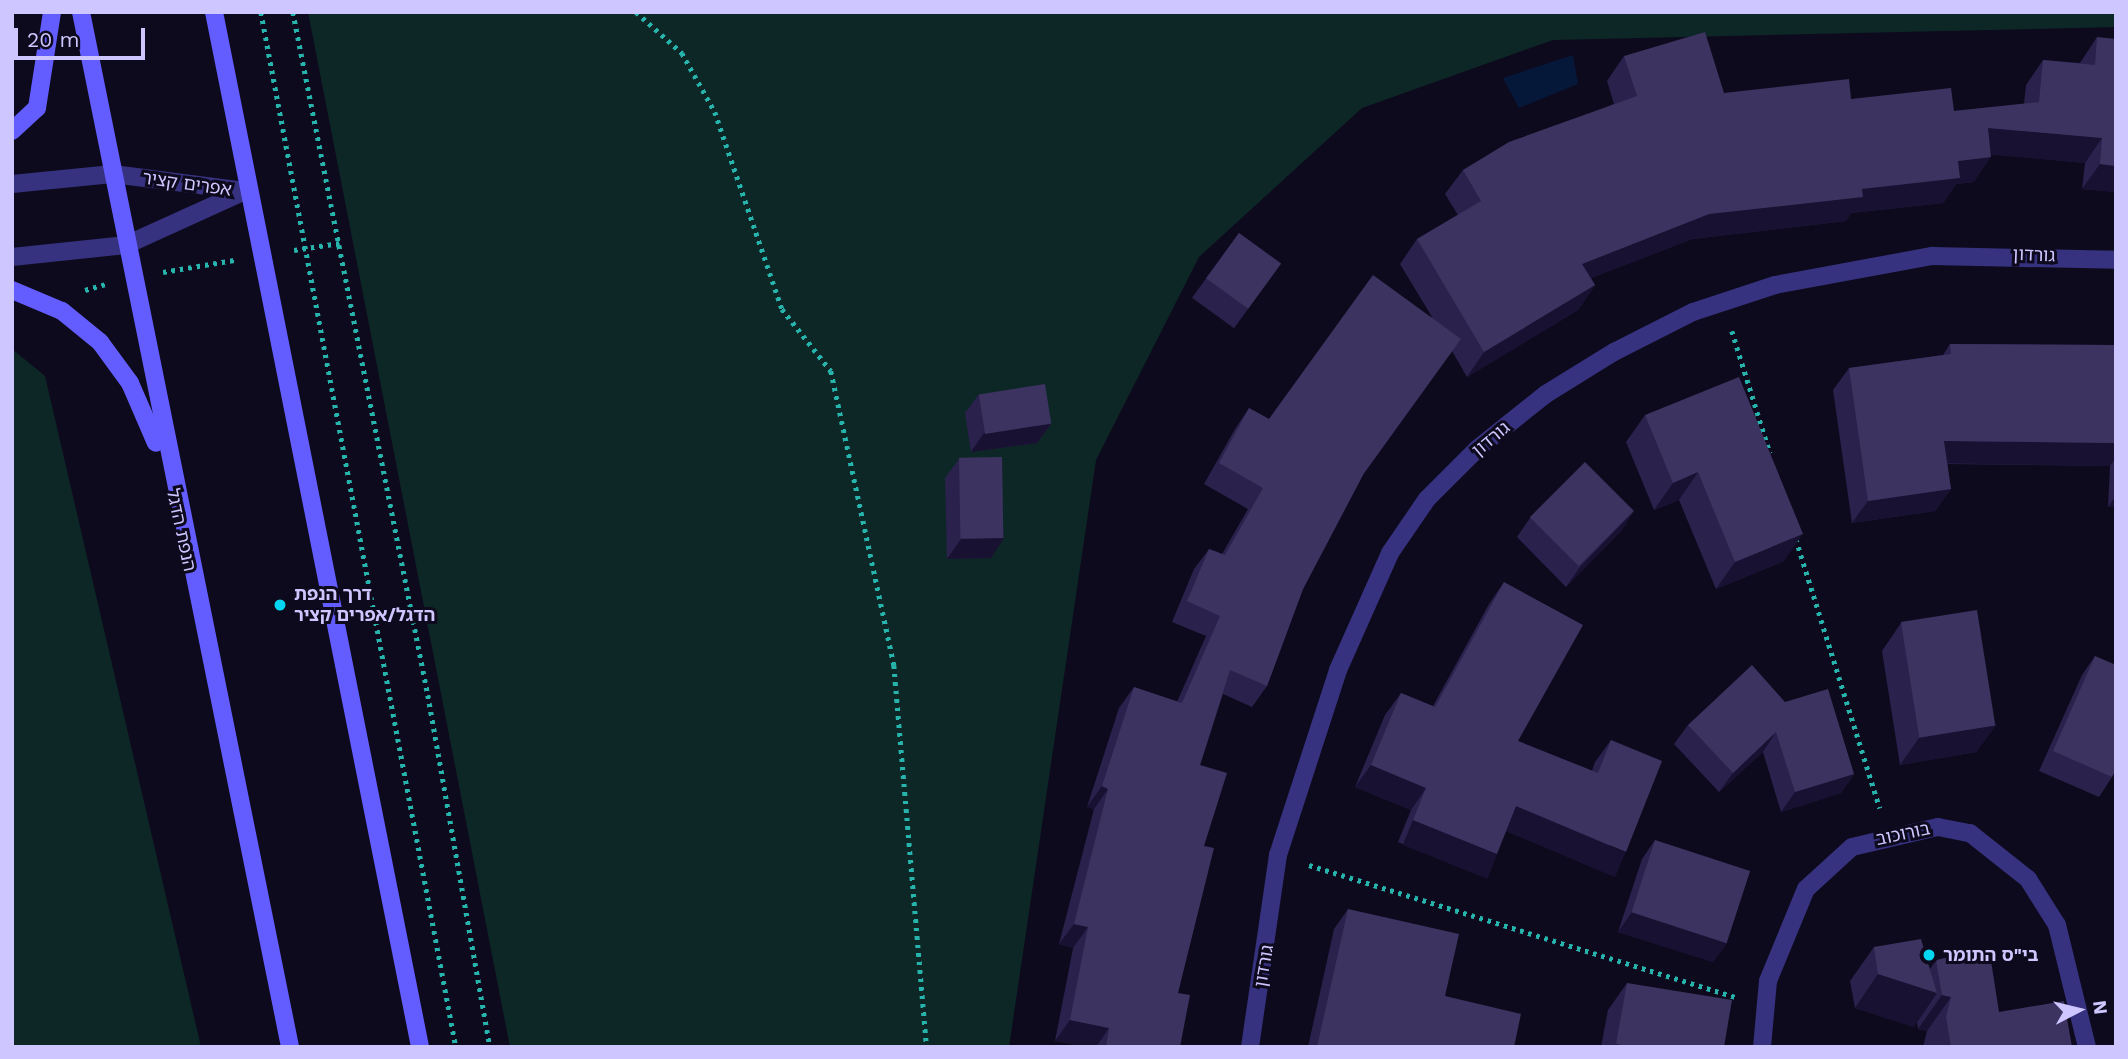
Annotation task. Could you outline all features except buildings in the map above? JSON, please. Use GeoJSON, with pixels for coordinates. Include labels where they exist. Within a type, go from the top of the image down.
{"type":"FeatureCollection","features":[{"type":"Feature","properties":{"kind":"main road"},"geometry":{"type":"LineString","coordinates":[[12,131],[37,108],[51,50],[52,12]]}},
{"type":"Feature","properties":{"kind":"main road","name":"הנפת הדגל"},"geometry":{"type":"LineString","coordinates":[[82,12],[176,506],[290,1047]]}},
{"type":"Feature","properties":{"kind":"main road"},"geometry":{"type":"LineString","coordinates":[[214,12],[245,191],[420,1047]]}},
{"type":"Feature","properties":{"kind":"main road"},"geometry":{"type":"LineString","coordinates":[[12,290],[62,311],[100,342],[130,383],[176,506]]}},
{"type":"Feature","properties":{"kind":"street","name":"אפרים קציר"},"geometry":{"type":"LineString","coordinates":[[12,184],[113,174],[245,191]]}},
{"type":"Feature","properties":{"kind":"street","name":"אפרים קציר"},"geometry":{"type":"LineString","coordinates":[[12,257],[126,245],[245,191]]}},
{"type":"Feature","properties":{"kind":"street","name":"גורדון"},"geometry":{"type":"LineString","coordinates":[[1250,1047],[1278,855],[1338,670],[1390,553],[1426,499],[1546,394],[1693,312],[1775,285],[1932,256],[2116,260]]}},
{"type":"Feature","properties":{"kind":"street","name":"בורוכוב"},"geometry":{"type":"LineString","coordinates":[[1762,1047],[1765,1006],[1785,929],[1807,889],[1852,847],[1889,835],[1938,827],[1970,833],[2028,879],[2057,925],[2087,1047]]}},
{"type":"Feature","properties":{"kind":"path"},"geometry":{"type":"LineString","coordinates":[[261,12],[456,1047]]}},
{"type":"Feature","properties":{"kind":"path"},"geometry":{"type":"LineString","coordinates":[[293,12],[490,1047]]}},
{"type":"Feature","properties":{"kind":"path"},"geometry":{"type":"LineString","coordinates":[[636,12],[682,53],[715,112],[782,309],[831,371],[894,665],[927,1047]]}},
{"type":"Feature","properties":{"kind":"path"},"geometry":{"type":"LineString","coordinates":[[62,311],[87,288],[339,243]]}},
{"type":"Feature","properties":{"kind":"path"},"geometry":{"type":"LineString","coordinates":[[1731,329],[1773,462]]}},
{"type":"Feature","properties":{"kind":"path"},"geometry":{"type":"LineString","coordinates":[[1793,529],[1889,835]]}},
{"type":"Feature","properties":{"kind":"path"},"geometry":{"type":"LineString","coordinates":[[1278,855],[1765,1006]]}},
{"type":"Feature","properties":{"kind":"green space"},"geometry":{"type":"Polygon","coordinates":[[[308,12],[2116,12],[2116,27],[1553,40],[1362,108],[1199,257],[1096,460],[1009,1047],[510,1047],[308,12]]]}},
{"type":"Feature","properties":{"kind":"green space"},"geometry":{"type":"Polygon","coordinates":[[[12,349],[45,376],[201,1047],[12,1047],[12,349]]]}},
{"type":"Feature","properties":{"kind":"water"},"geometry":{"type":"Polygon","coordinates":[[[1573,55],[1578,84],[1519,108],[1503,78],[1573,55]]]}},
{"type":"Feature","properties":{"kind":"place","name":"דרך הנפת הדגל/אפרים קציר"},"geometry":{"type":"Point","coordinates":[280,605]}},
{"type":"Feature","properties":{"kind":"place","name":"בי\"ס התומר"},"geometry":{"type":"Point","coordinates":[1929,955]}}]}
